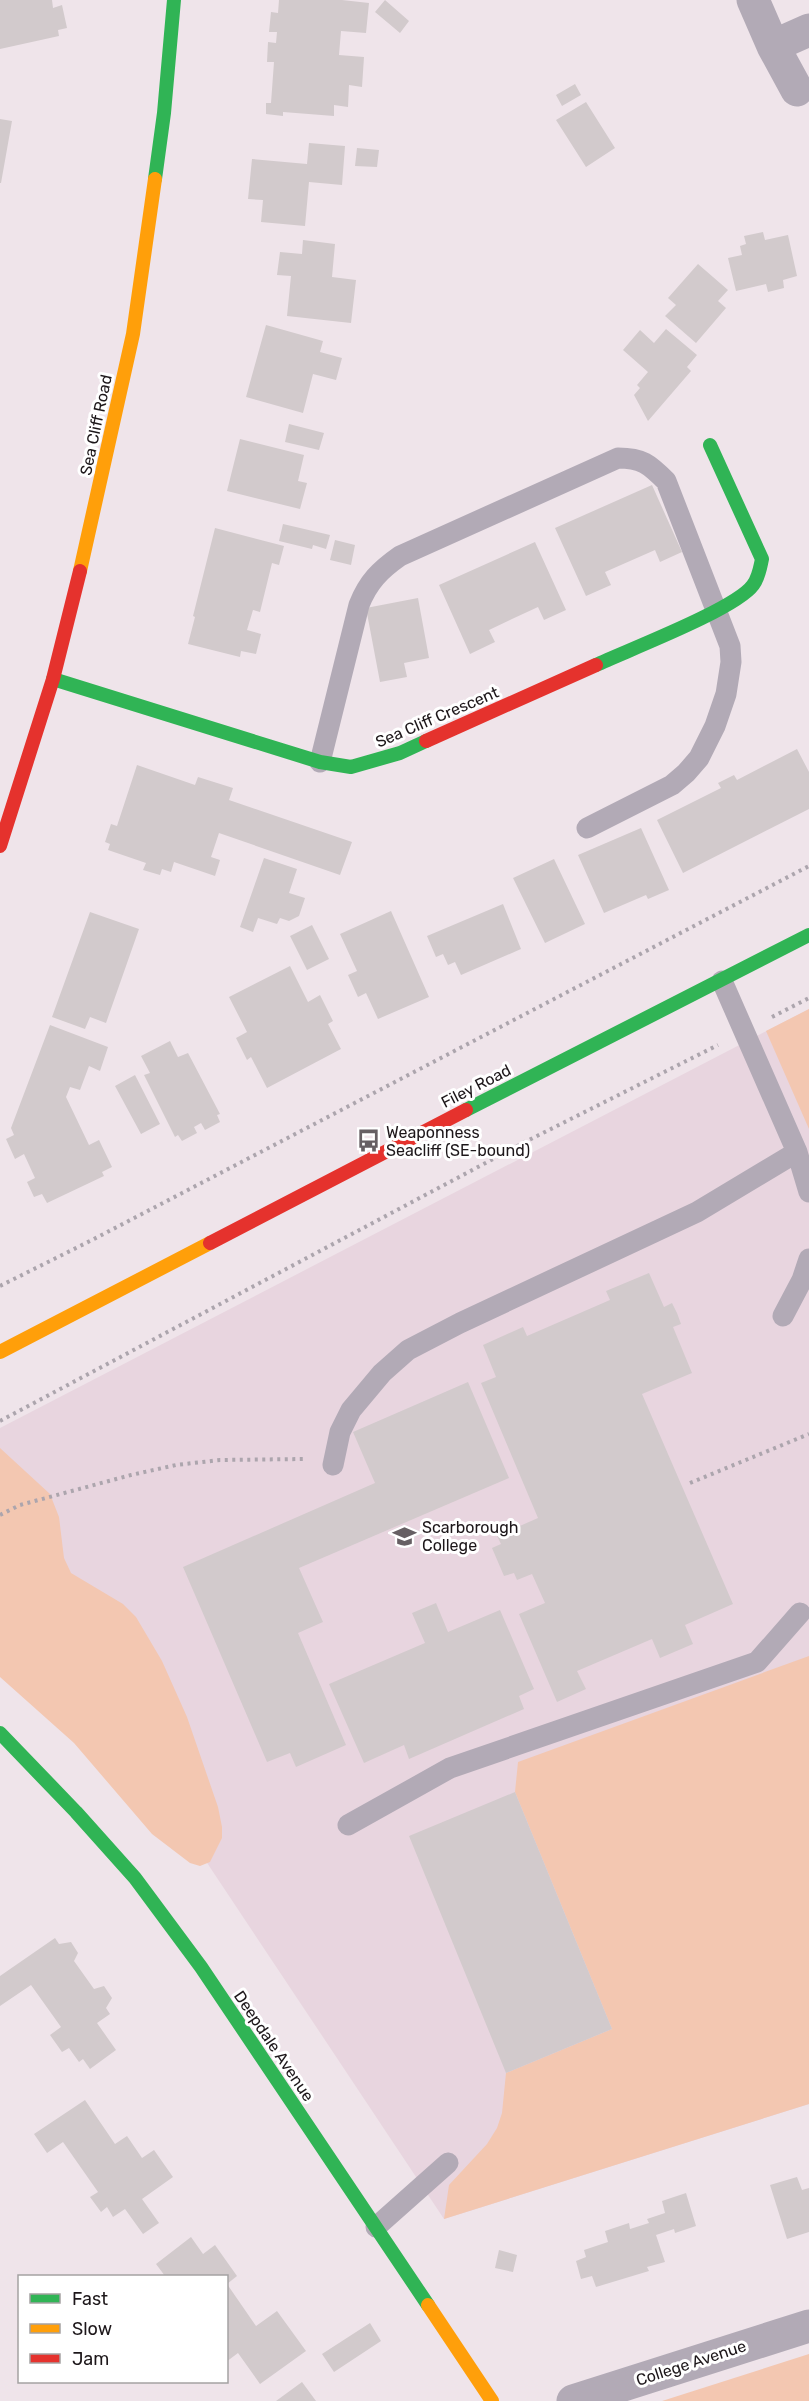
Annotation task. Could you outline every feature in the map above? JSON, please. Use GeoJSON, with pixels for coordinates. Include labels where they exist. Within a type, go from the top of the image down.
{"type":"FeatureCollection","features":[{"type":"Feature","properties":{"kind":"main road","name":"Sea Cliff Road"},"geometry":{"type":"LineString","coordinates":[[0,846],[53,679],[85,550],[133,333],[164,113],[174,0]]}},
{"type":"Feature","properties":{"kind":"main road","name":"Sea Cliff Crescent"},"geometry":{"type":"LineString","coordinates":[[53,679],[320,762],[351,767],[400,753],[717,610],[750,591],[761,575],[762,559],[710,445]]}},
{"type":"Feature","properties":{"kind":"main road","name":"Filey Road"},"geometry":{"type":"LineString","coordinates":[[0,1352],[566,1058],[809,935]]}},
{"type":"Feature","properties":{"kind":"main road","name":"Deepdale Avenue"},"geometry":{"type":"LineString","coordinates":[[0,1732],[135,1878],[201,1967],[492,2401]]}},
{"type":"Feature","properties":{"kind":"street"},"geometry":{"type":"LineString","coordinates":[[753,0],[773,46],[797,90]]}},
{"type":"Feature","properties":{"kind":"street"},"geometry":{"type":"LineString","coordinates":[[773,46],[809,30]]}},
{"type":"Feature","properties":{"kind":"street","name":"College Avenue"},"geometry":{"type":"LineString","coordinates":[[573,2401],[809,2326]]}},
{"type":"Feature","properties":{"kind":"lane"},"geometry":{"type":"LineString","coordinates":[[320,762],[358,605],[365,588],[380,570],[400,556],[618,458],[637,458],[653,468],[666,481],[730,646],[730,678],[715,726],[699,758],[687,773],[672,785],[587,828]]}},
{"type":"Feature","properties":{"kind":"lane"},"geometry":{"type":"LineString","coordinates":[[722,981],[797,1152],[809,1192]]}},
{"type":"Feature","properties":{"kind":"lane"},"geometry":{"type":"LineString","coordinates":[[333,1465],[340,1432],[351,1410],[382,1373],[408,1350],[460,1323],[697,1212],[797,1152]]}},
{"type":"Feature","properties":{"kind":"lane"},"geometry":{"type":"LineString","coordinates":[[783,1316],[802,1280],[809,1259]]}},
{"type":"Feature","properties":{"kind":"lane"},"geometry":{"type":"LineString","coordinates":[[348,1825],[450,1768],[757,1662],[800,1613]]}},
{"type":"Feature","properties":{"kind":"lane"},"geometry":{"type":"LineString","coordinates":[[376,2227],[448,2163]]}},
{"type":"Feature","properties":{"kind":"path"},"geometry":{"type":"LineString","coordinates":[[0,1286],[809,866]]}},
{"type":"Feature","properties":{"kind":"path"},"geometry":{"type":"LineString","coordinates":[[0,1421],[504,1153],[809,998]]}},
{"type":"Feature","properties":{"kind":"path"},"geometry":{"type":"LineString","coordinates":[[690,1482],[809,1434]]}},
{"type":"Feature","properties":{"kind":"path"},"geometry":{"type":"LineString","coordinates":[[0,1515],[20,1504],[176,1465],[265,1458],[316,1459],[333,1465]]}},
{"type":"Feature","properties":{"kind":"shaded area","name":"Scarborough College"},"geometry":{"type":"Polygon","coordinates":[[[809,1009],[809,2104],[444,2219],[140,1762],[0,1645],[0,1428],[809,1009]]]}},
{"type":"Feature","properties":{"kind":"shaded area"},"geometry":{"type":"Polygon","coordinates":[[[809,1009],[809,1129],[766,1031],[809,1009]]]}},
{"type":"Feature","properties":{"kind":"shaded area"},"geometry":{"type":"Polygon","coordinates":[[[0,1448],[50,1494],[59,1517],[64,1558],[71,1573],[123,1604],[136,1617],[162,1661],[187,1717],[218,1807],[222,1838],[210,1862],[200,1866],[190,1863],[152,1834],[74,1743],[0,1677],[0,1448]]]}},
{"type":"Feature","properties":{"kind":"shaded area"},"geometry":{"type":"Polygon","coordinates":[[[809,1656],[809,2104],[444,2219],[449,2185],[487,2144],[497,2128],[502,2113],[506,2073],[612,2029],[515,1792],[518,1762],[809,1656]]]}},
{"type":"Feature","properties":{"kind":"shaded area"},"geometry":{"type":"Polygon","coordinates":[[[809,2354],[809,2401],[662,2401],[809,2354]]]}},
{"type":"Feature","properties":{"kind":"building"},"geometry":{"type":"Polygon","coordinates":[[[0,0],[52,0],[53,8],[62,5],[67,28],[58,30],[59,36],[0,49],[0,0]]]}},
{"type":"Feature","properties":{"kind":"building"},"geometry":{"type":"Polygon","coordinates":[[[279,0],[342,0],[369,3],[366,33],[341,31],[339,55],[364,57],[362,87],[349,85],[348,107],[334,105],[334,116],[283,112],[283,116],[266,114],[266,103],[271,103],[274,62],[267,62],[268,42],[276,43],[277,32],[269,32],[271,12],[278,13],[279,0]]]}},
{"type":"Feature","properties":{"kind":"building"},"geometry":{"type":"Polygon","coordinates":[[[385,0],[409,21],[400,33],[375,12],[385,0]]]}},
{"type":"Feature","properties":{"kind":"building"},"geometry":{"type":"Polygon","coordinates":[[[575,84],[581,95],[562,106],[556,95],[575,84]]]}},
{"type":"Feature","properties":{"kind":"building"},"geometry":{"type":"Polygon","coordinates":[[[586,102],[615,148],[586,167],[556,120],[586,102]]]}},
{"type":"Feature","properties":{"kind":"building"},"geometry":{"type":"Polygon","coordinates":[[[0,119],[12,121],[1,183],[0,183],[0,119]]]}},
{"type":"Feature","properties":{"kind":"building"},"geometry":{"type":"Polygon","coordinates":[[[309,143],[345,146],[342,185],[309,182],[305,226],[261,222],[263,200],[248,199],[252,159],[307,164],[309,143]]]}},
{"type":"Feature","properties":{"kind":"building"},"geometry":{"type":"Polygon","coordinates":[[[357,148],[379,150],[377,167],[355,166],[357,148]]]}},
{"type":"Feature","properties":{"kind":"building"},"geometry":{"type":"Polygon","coordinates":[[[763,232],[765,240],[788,235],[797,276],[783,280],[784,288],[768,292],[766,284],[736,291],[728,258],[742,255],[740,246],[746,244],[744,236],[763,232]]]}},
{"type":"Feature","properties":{"kind":"building"},"geometry":{"type":"Polygon","coordinates":[[[303,240],[335,244],[332,277],[356,280],[351,323],[287,316],[291,276],[277,275],[280,252],[302,254],[303,240]]]}},
{"type":"Feature","properties":{"kind":"building"},"geometry":{"type":"Polygon","coordinates":[[[698,264],[728,290],[718,301],[726,308],[696,343],[665,316],[676,305],[668,298],[698,264]]]}},
{"type":"Feature","properties":{"kind":"building"},"geometry":{"type":"Polygon","coordinates":[[[266,325],[323,341],[320,352],[342,358],[336,380],[313,374],[303,413],[246,397],[266,325]]]}},
{"type":"Feature","properties":{"kind":"building"},"geometry":{"type":"Polygon","coordinates":[[[666,329],[697,355],[687,367],[691,371],[648,421],[634,395],[640,388],[637,385],[648,372],[623,350],[640,330],[654,343],[666,329]]]}},
{"type":"Feature","properties":{"kind":"building"},"geometry":{"type":"Polygon","coordinates":[[[289,424],[324,433],[319,450],[285,442],[289,424]]]}},
{"type":"Feature","properties":{"kind":"building"},"geometry":{"type":"Polygon","coordinates":[[[240,439],[304,455],[298,481],[307,483],[300,509],[227,491],[240,439]]]}},
{"type":"Feature","properties":{"kind":"building"},"geometry":{"type":"Polygon","coordinates":[[[652,485],[682,552],[660,562],[655,550],[605,572],[611,585],[586,596],[555,528],[652,485]]]}},
{"type":"Feature","properties":{"kind":"building"},"geometry":{"type":"Polygon","coordinates":[[[283,524],[330,535],[326,549],[313,545],[312,549],[279,541],[283,524]]]}},
{"type":"Feature","properties":{"kind":"building"},"geometry":{"type":"Polygon","coordinates":[[[215,528],[284,546],[279,565],[272,563],[260,612],[253,610],[247,630],[261,634],[256,654],[241,651],[240,657],[188,644],[215,528]]]}},
{"type":"Feature","properties":{"kind":"building"},"geometry":{"type":"Polygon","coordinates":[[[335,540],[355,545],[351,565],[330,560],[335,540]]]}},
{"type":"Feature","properties":{"kind":"building"},"geometry":{"type":"Polygon","coordinates":[[[535,542],[566,610],[544,620],[538,607],[489,630],[495,642],[470,654],[439,585],[535,542]]]}},
{"type":"Feature","properties":{"kind":"building"},"geometry":{"type":"Polygon","coordinates":[[[418,598],[429,658],[404,663],[407,677],[380,682],[366,608],[418,598]]]}},
{"type":"Feature","properties":{"kind":"building"},"geometry":{"type":"Polygon","coordinates":[[[797,749],[809,772],[809,809],[683,873],[657,820],[721,788],[718,783],[734,775],[737,780],[797,749]]]}},
{"type":"Feature","properties":{"kind":"building"},"geometry":{"type":"Polygon","coordinates":[[[137,765],[195,785],[198,777],[233,788],[229,800],[352,842],[340,875],[219,833],[211,857],[220,860],[215,876],[174,862],[171,872],[162,869],[160,875],[143,870],[146,863],[108,850],[110,844],[105,842],[111,824],[117,826],[137,765]]]}},
{"type":"Feature","properties":{"kind":"building"},"geometry":{"type":"Polygon","coordinates":[[[641,828],[669,890],[648,899],[646,895],[604,913],[578,855],[641,828]]]}},
{"type":"Feature","properties":{"kind":"building"},"geometry":{"type":"Polygon","coordinates":[[[264,858],[297,869],[289,893],[305,898],[299,916],[289,921],[280,918],[277,924],[258,918],[253,932],[240,927],[264,858]]]}},
{"type":"Feature","properties":{"kind":"building"},"geometry":{"type":"Polygon","coordinates":[[[554,859],[585,924],[545,943],[513,878],[554,859]]]}},
{"type":"Feature","properties":{"kind":"building"},"geometry":{"type":"Polygon","coordinates":[[[503,904],[521,949],[461,975],[455,962],[448,965],[443,954],[436,957],[427,936],[503,904]]]}},
{"type":"Feature","properties":{"kind":"building"},"geometry":{"type":"Polygon","coordinates":[[[391,911],[429,997],[378,1019],[366,993],[358,997],[348,975],[357,971],[340,934],[391,911]]]}},
{"type":"Feature","properties":{"kind":"building"},"geometry":{"type":"Polygon","coordinates":[[[90,912],[139,929],[106,1023],[90,1017],[85,1029],[52,1017],[90,912]]]}},
{"type":"Feature","properties":{"kind":"building"},"geometry":{"type":"Polygon","coordinates":[[[312,925],[329,959],[307,970],[290,936],[312,925]]]}},
{"type":"Feature","properties":{"kind":"building"},"geometry":{"type":"Polygon","coordinates":[[[290,966],[308,1002],[320,995],[333,1021],[328,1024],[341,1049],[267,1088],[251,1057],[247,1060],[236,1038],[247,1032],[229,997],[290,966]]]}},
{"type":"Feature","properties":{"kind":"building"},"geometry":{"type":"Polygon","coordinates":[[[50,1025],[108,1047],[100,1071],[89,1066],[80,1090],[70,1087],[66,1097],[89,1145],[99,1140],[112,1167],[102,1172],[104,1176],[47,1203],[42,1194],[34,1197],[27,1182],[35,1178],[24,1154],[15,1159],[6,1139],[14,1135],[11,1128],[50,1025]]]}},
{"type":"Feature","properties":{"kind":"building"},"geometry":{"type":"Polygon","coordinates":[[[170,1041],[178,1057],[188,1053],[220,1114],[217,1115],[220,1122],[205,1130],[201,1123],[194,1127],[197,1133],[182,1141],[178,1135],[175,1137],[144,1075],[150,1073],[141,1056],[170,1041]]]}},
{"type":"Feature","properties":{"kind":"building"},"geometry":{"type":"Polygon","coordinates":[[[135,1075],[160,1124],[141,1134],[115,1086],[135,1075]]]}},
{"type":"Feature","properties":{"kind":"building"},"geometry":{"type":"Polygon","coordinates":[[[649,1273],[664,1307],[672,1303],[677,1313],[681,1324],[673,1327],[692,1373],[642,1394],[733,1604],[685,1625],[693,1644],[660,1658],[652,1639],[577,1671],[586,1689],[557,1702],[519,1614],[545,1603],[532,1574],[517,1580],[514,1573],[504,1576],[492,1548],[501,1544],[497,1536],[538,1518],[481,1383],[496,1377],[483,1345],[523,1327],[527,1336],[610,1300],[606,1291],[649,1273]]]}},
{"type":"Feature","properties":{"kind":"building"},"geometry":{"type":"Polygon","coordinates":[[[468,1382],[509,1478],[299,1568],[323,1622],[298,1633],[346,1745],[296,1767],[290,1753],[267,1762],[183,1567],[375,1483],[353,1432],[468,1382]]]}},
{"type":"Feature","properties":{"kind":"building"},"geometry":{"type":"Polygon","coordinates":[[[436,1603],[448,1632],[500,1610],[534,1689],[519,1696],[524,1709],[409,1759],[404,1745],[364,1763],[329,1684],[425,1643],[412,1613],[436,1603]]]}},
{"type":"Feature","properties":{"kind":"building"},"geometry":{"type":"Polygon","coordinates":[[[515,1792],[612,2029],[506,2073],[409,1836],[515,1792]]]}},
{"type":"Feature","properties":{"kind":"building"},"geometry":{"type":"Polygon","coordinates":[[[55,1938],[59,1944],[71,1942],[78,1953],[74,1961],[94,1989],[104,1986],[112,1998],[106,2008],[110,2014],[97,2023],[116,2050],[90,2069],[83,2059],[79,2062],[69,2048],[62,2052],[50,2035],[61,2027],[31,1985],[0,2006],[0,1976],[55,1938]]]}},
{"type":"Feature","properties":{"kind":"building"},"geometry":{"type":"Polygon","coordinates":[[[85,2100],[115,2144],[127,2136],[142,2158],[154,2150],[173,2177],[142,2199],[159,2223],[143,2234],[125,2209],[113,2217],[107,2207],[101,2212],[90,2197],[98,2192],[63,2142],[47,2153],[34,2134],[85,2100]]]}},
{"type":"Feature","properties":{"kind":"building"},"geometry":{"type":"Polygon","coordinates":[[[797,2177],[802,2190],[809,2188],[809,2232],[787,2239],[770,2185],[797,2177]]]}},
{"type":"Feature","properties":{"kind":"building"},"geometry":{"type":"Polygon","coordinates":[[[686,2193],[696,2226],[675,2233],[674,2229],[656,2235],[665,2262],[647,2267],[649,2271],[596,2287],[592,2276],[581,2279],[576,2261],[586,2257],[584,2250],[608,2242],[605,2231],[629,2223],[630,2229],[649,2223],[647,2219],[665,2213],[662,2201],[686,2193]]]}},
{"type":"Feature","properties":{"kind":"building"},"geometry":{"type":"Polygon","coordinates":[[[191,2237],[203,2254],[215,2245],[237,2276],[228,2283],[228,2275],[164,2275],[156,2264],[191,2237]]]}},
{"type":"Feature","properties":{"kind":"building"},"geometry":{"type":"Polygon","coordinates":[[[499,2250],[517,2255],[513,2272],[495,2268],[499,2250]]]}},
{"type":"Feature","properties":{"kind":"building"},"geometry":{"type":"Polygon","coordinates":[[[228,2285],[256,2326],[277,2311],[306,2351],[260,2384],[238,2353],[228,2360],[228,2285]]]}},
{"type":"Feature","properties":{"kind":"building"},"geometry":{"type":"Polygon","coordinates":[[[370,2323],[381,2341],[334,2372],[322,2354],[370,2323]]]}},
{"type":"Feature","properties":{"kind":"building"},"geometry":{"type":"Polygon","coordinates":[[[302,2382],[316,2401],[276,2401],[302,2382]]]}},
{"type":"Feature","properties":{"kind":"traffic: fast"},"geometry":{"type":"LineString","coordinates":[[155,179],[164,113],[174,0]]}},
{"type":"Feature","properties":{"kind":"traffic: fast"},"geometry":{"type":"LineString","coordinates":[[596,665],[726,606],[743,595],[757,579],[762,559],[710,445]]}},
{"type":"Feature","properties":{"kind":"traffic: fast"},"geometry":{"type":"LineString","coordinates":[[53,679],[320,762],[351,767],[400,753],[426,741]]}},
{"type":"Feature","properties":{"kind":"traffic: fast"},"geometry":{"type":"LineString","coordinates":[[466,1110],[809,935]]}},
{"type":"Feature","properties":{"kind":"traffic: fast"},"geometry":{"type":"LineString","coordinates":[[0,1733],[135,1878],[201,1967],[428,2305]]}},
{"type":"Feature","properties":{"kind":"traffic: slow"},"geometry":{"type":"LineString","coordinates":[[80,571],[133,334],[155,179]]}},
{"type":"Feature","properties":{"kind":"traffic: slow"},"geometry":{"type":"LineString","coordinates":[[0,1352],[210,1243]]}},
{"type":"Feature","properties":{"kind":"traffic: slow"},"geometry":{"type":"LineString","coordinates":[[428,2305],[492,2401]]}},
{"type":"Feature","properties":{"kind":"traffic: jam"},"geometry":{"type":"LineString","coordinates":[[0,846],[53,679],[80,571]]}},
{"type":"Feature","properties":{"kind":"traffic: jam"},"geometry":{"type":"LineString","coordinates":[[426,741],[596,665]]}},
{"type":"Feature","properties":{"kind":"traffic: jam"},"geometry":{"type":"LineString","coordinates":[[210,1243],[466,1110]]}},
{"type":"Feature","properties":{"kind":"place","name":"Weaponness Seacliff (SE-bound)"},"geometry":{"type":"Point","coordinates":[368,1141]}},
{"type":"Feature","properties":{"kind":"place","name":"Scarborough College"},"geometry":{"type":"Point","coordinates":[404,1536]}}]}
